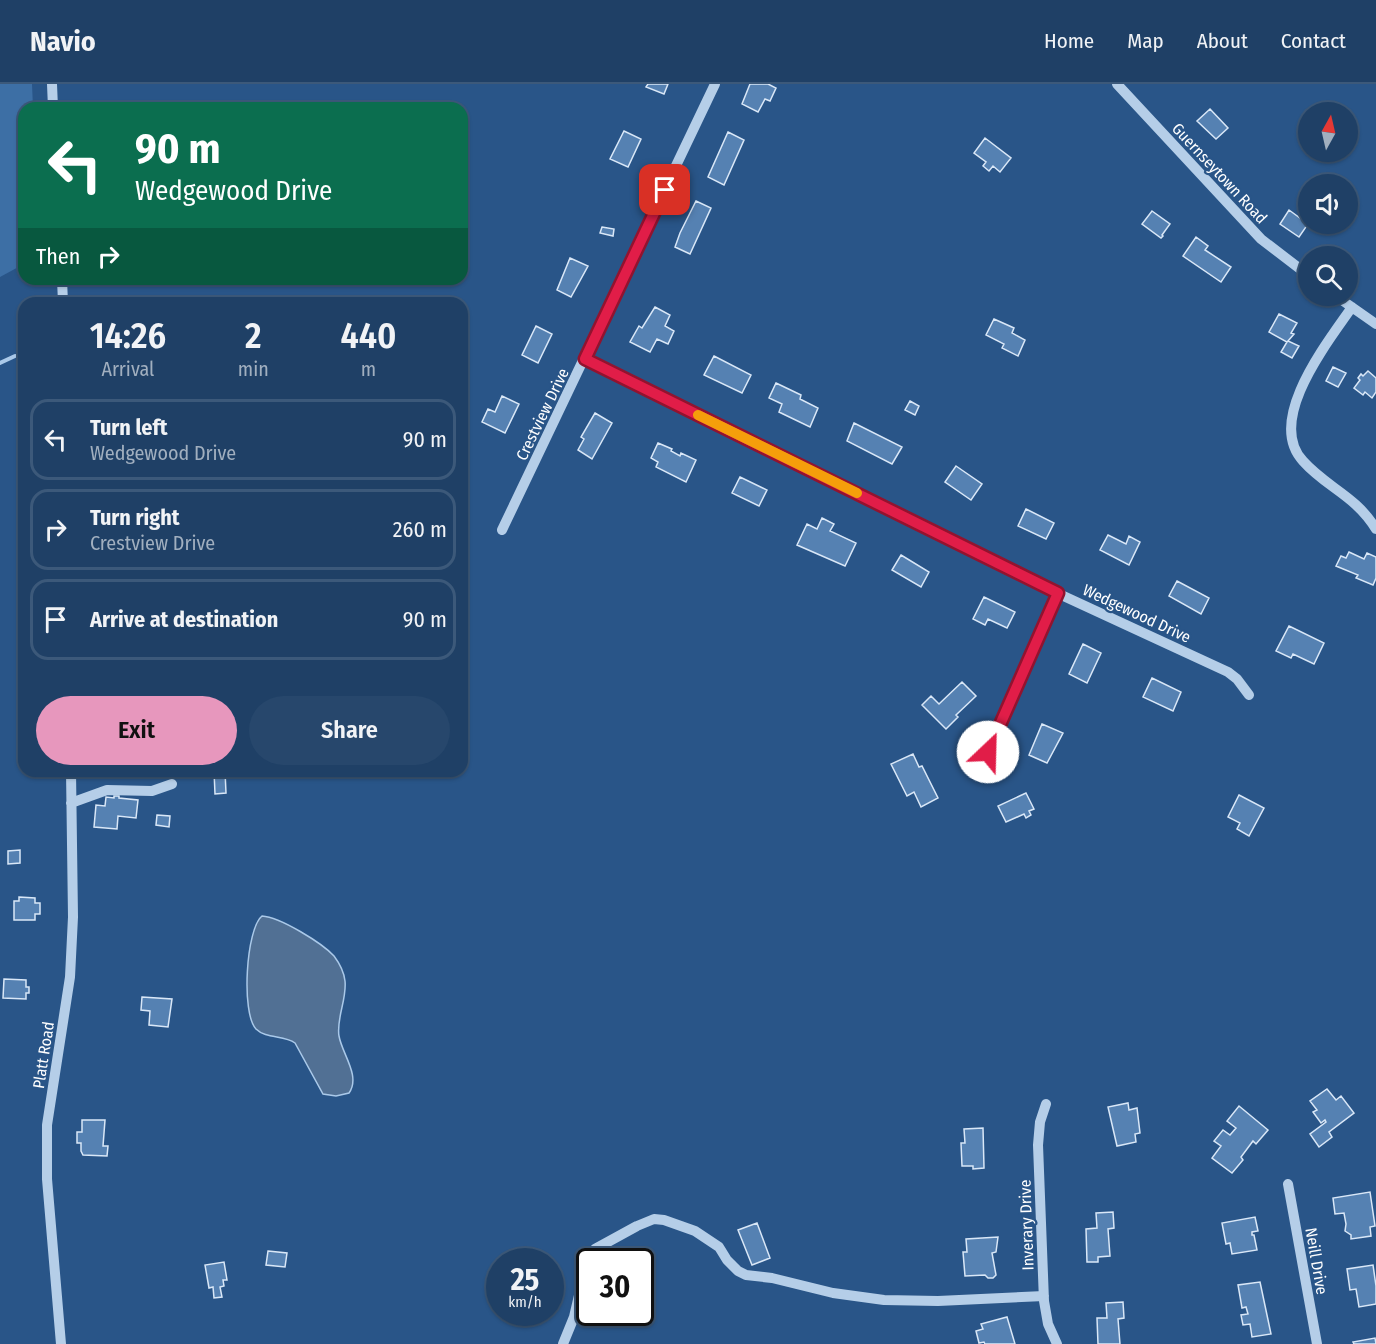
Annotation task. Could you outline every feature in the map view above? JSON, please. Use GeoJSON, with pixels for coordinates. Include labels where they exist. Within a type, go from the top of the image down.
{"type":"FeatureCollection","features":[{"type":"Feature","properties":{"kind":"street"},"geometry":{"type":"LineString","coordinates":[[52,84],[53,102]]}},
{"type":"Feature","properties":{"kind":"street","name":"Crestview Drive"},"geometry":{"type":"LineString","coordinates":[[502,530],[715,84]]}},
{"type":"Feature","properties":{"kind":"street","name":"Guernseytown Road"},"geometry":{"type":"LineString","coordinates":[[1117,84],[1260,239],[1298,268]]}},
{"type":"Feature","properties":{"kind":"street"},"geometry":{"type":"LineString","coordinates":[[1376,324],[1352,306],[1319,356],[1302,388],[1292,412],[1290,429],[1294,448],[1302,461],[1355,501],[1376,529]]}},
{"type":"Feature","properties":{"kind":"street","name":"Wedgewood Drive"},"geometry":{"type":"LineString","coordinates":[[585,359],[1058,593],[1228,672],[1237,679],[1249,695]]}},
{"type":"Feature","properties":{"kind":"street"},"geometry":{"type":"LineString","coordinates":[[988,752],[1058,593]]}},
{"type":"Feature","properties":{"kind":"street","name":"Platt Road"},"geometry":{"type":"LineString","coordinates":[[61,1344],[47,1179],[47,1125],[70,977],[73,916],[71,777]]}},
{"type":"Feature","properties":{"kind":"street"},"geometry":{"type":"LineString","coordinates":[[71,803],[107,790],[152,791],[172,784]]}},
{"type":"Feature","properties":{"kind":"street","name":"Inverary Drive"},"geometry":{"type":"LineString","coordinates":[[1046,1104],[1040,1122],[1038,1145],[1044,1296],[1048,1324],[1057,1344]]}},
{"type":"Feature","properties":{"kind":"street","name":"Neill Drive"},"geometry":{"type":"LineString","coordinates":[[1288,1184],[1317,1344]]}},
{"type":"Feature","properties":{"kind":"street"},"geometry":{"type":"LineString","coordinates":[[562,1344],[574,1317],[587,1261],[595,1250],[637,1226],[654,1220],[664,1220],[695,1231],[719,1247],[727,1260],[738,1271],[746,1275],[772,1278],[833,1293],[884,1300],[916,1301],[1044,1296]]}},
{"type":"Feature","properties":{"kind":"shaded area"},"geometry":{"type":"Polygon","coordinates":[[[0,84],[32,84],[33,102],[18,102],[18,267],[0,277],[0,84]]]}},
{"type":"Feature","properties":{"kind":"shaded area"},"geometry":{"type":"Polygon","coordinates":[[[262,916],[279,921],[311,938],[334,956],[341,968],[345,988],[338,1029],[352,1072],[352,1086],[349,1093],[336,1096],[323,1094],[295,1043],[260,1032],[251,1020],[248,1006],[247,971],[252,937],[262,916]]]}},
{"type":"Feature","properties":{"kind":"building"},"geometry":{"type":"Polygon","coordinates":[[[648,84],[668,84],[664,94],[646,87],[648,84]]]}},
{"type":"Feature","properties":{"kind":"building"},"geometry":{"type":"Polygon","coordinates":[[[750,84],[768,84],[776,88],[770,101],[765,99],[758,112],[742,104],[750,84]]]}},
{"type":"Feature","properties":{"kind":"building"},"geometry":{"type":"Polygon","coordinates":[[[1210,109],[1228,128],[1216,139],[1197,121],[1210,109]]]}},
{"type":"Feature","properties":{"kind":"building"},"geometry":{"type":"Polygon","coordinates":[[[624,131],[641,139],[628,167],[610,159],[624,131]]]}},
{"type":"Feature","properties":{"kind":"building"},"geometry":{"type":"Polygon","coordinates":[[[728,132],[744,140],[724,185],[708,177],[728,132]]]}},
{"type":"Feature","properties":{"kind":"building"},"geometry":{"type":"Polygon","coordinates":[[[985,138],[1011,158],[1000,172],[993,166],[989,171],[983,166],[986,162],[974,153],[985,138]]]}},
{"type":"Feature","properties":{"kind":"building"},"geometry":{"type":"Polygon","coordinates":[[[696,201],[711,208],[690,254],[675,247],[696,201]]]}},
{"type":"Feature","properties":{"kind":"building"},"geometry":{"type":"Polygon","coordinates":[[[1289,210],[1298,217],[1298,234],[1301,234],[1299,237],[1280,224],[1289,210]]]}},
{"type":"Feature","properties":{"kind":"building"},"geometry":{"type":"Polygon","coordinates":[[[1152,211],[1170,224],[1161,238],[1142,224],[1152,211]]]}},
{"type":"Feature","properties":{"kind":"building"},"geometry":{"type":"Polygon","coordinates":[[[602,227],[614,229],[613,236],[600,233],[602,227]]]}},
{"type":"Feature","properties":{"kind":"building"},"geometry":{"type":"Polygon","coordinates":[[[1196,237],[1208,246],[1205,250],[1231,267],[1221,282],[1183,256],[1196,237]]]}},
{"type":"Feature","properties":{"kind":"building"},"geometry":{"type":"Polygon","coordinates":[[[570,258],[588,266],[571,297],[557,290],[570,258]]]}},
{"type":"Feature","properties":{"kind":"building"},"geometry":{"type":"Polygon","coordinates":[[[655,307],[670,315],[665,326],[674,331],[668,344],[657,339],[650,352],[630,342],[639,326],[642,328],[655,307]]]}},
{"type":"Feature","properties":{"kind":"building"},"geometry":{"type":"Polygon","coordinates":[[[1279,314],[1297,323],[1291,333],[1294,334],[1288,341],[1299,346],[1292,358],[1281,352],[1287,342],[1269,332],[1279,314]]]}},
{"type":"Feature","properties":{"kind":"building"},"geometry":{"type":"Polygon","coordinates":[[[994,319],[1014,328],[1012,333],[1025,340],[1018,356],[1002,348],[1004,344],[986,335],[994,319]]]}},
{"type":"Feature","properties":{"kind":"building"},"geometry":{"type":"Polygon","coordinates":[[[536,326],[552,334],[538,363],[522,355],[536,326]]]}},
{"type":"Feature","properties":{"kind":"building"},"geometry":{"type":"Polygon","coordinates":[[[714,356],[751,375],[742,393],[704,375],[714,356]]]}},
{"type":"Feature","properties":{"kind":"building"},"geometry":{"type":"Polygon","coordinates":[[[1333,367],[1346,373],[1338,387],[1326,381],[1333,367]]]}},
{"type":"Feature","properties":{"kind":"building"},"geometry":{"type":"Polygon","coordinates":[[[1368,371],[1376,378],[1376,392],[1372,398],[1365,392],[1363,395],[1354,388],[1361,374],[1363,376],[1368,371]]]}},
{"type":"Feature","properties":{"kind":"building"},"geometry":{"type":"Polygon","coordinates":[[[776,383],[801,395],[800,399],[818,408],[810,427],[779,412],[782,404],[769,398],[776,383]]]}},
{"type":"Feature","properties":{"kind":"building"},"geometry":{"type":"Polygon","coordinates":[[[502,396],[519,404],[505,433],[482,422],[488,409],[495,412],[502,396]]]}},
{"type":"Feature","properties":{"kind":"building"},"geometry":{"type":"Polygon","coordinates":[[[910,401],[919,406],[915,415],[905,410],[910,401]]]}},
{"type":"Feature","properties":{"kind":"building"},"geometry":{"type":"Polygon","coordinates":[[[595,413],[612,423],[592,459],[578,450],[584,439],[581,437],[595,413]]]}},
{"type":"Feature","properties":{"kind":"building"},"geometry":{"type":"Polygon","coordinates":[[[854,423],[902,447],[892,464],[847,441],[854,423]]]}},
{"type":"Feature","properties":{"kind":"building"},"geometry":{"type":"Polygon","coordinates":[[[658,443],[672,449],[671,451],[680,456],[681,453],[696,460],[686,482],[656,467],[658,462],[651,458],[658,443]]]}},
{"type":"Feature","properties":{"kind":"building"},"geometry":{"type":"Polygon","coordinates":[[[956,466],[982,484],[971,500],[945,482],[956,466]]]}},
{"type":"Feature","properties":{"kind":"building"},"geometry":{"type":"Polygon","coordinates":[[[740,477],[767,490],[759,506],[732,493],[740,477]]]}},
{"type":"Feature","properties":{"kind":"building"},"geometry":{"type":"Polygon","coordinates":[[[1026,509],[1054,523],[1046,539],[1018,526],[1026,509]]]}},
{"type":"Feature","properties":{"kind":"building"},"geometry":{"type":"Polygon","coordinates":[[[822,518],[834,524],[830,531],[856,543],[845,566],[797,545],[807,524],[817,529],[822,518]]]}},
{"type":"Feature","properties":{"kind":"building"},"geometry":{"type":"Polygon","coordinates":[[[1108,535],[1126,544],[1129,536],[1140,542],[1129,565],[1100,550],[1108,535]]]}},
{"type":"Feature","properties":{"kind":"building"},"geometry":{"type":"Polygon","coordinates":[[[1349,552],[1364,559],[1367,553],[1376,557],[1376,578],[1373,585],[1356,578],[1358,575],[1336,566],[1341,556],[1346,558],[1349,552]]]}},
{"type":"Feature","properties":{"kind":"building"},"geometry":{"type":"Polygon","coordinates":[[[901,555],[929,572],[921,587],[892,570],[901,555]]]}},
{"type":"Feature","properties":{"kind":"building"},"geometry":{"type":"Polygon","coordinates":[[[1177,581],[1209,598],[1201,614],[1169,596],[1177,581]]]}},
{"type":"Feature","properties":{"kind":"building"},"geometry":{"type":"Polygon","coordinates":[[[984,597],[1015,612],[1007,628],[988,619],[985,625],[973,619],[984,597]]]}},
{"type":"Feature","properties":{"kind":"building"},"geometry":{"type":"Polygon","coordinates":[[[1289,626],[1324,643],[1314,664],[1293,654],[1291,658],[1276,651],[1289,626]]]}},
{"type":"Feature","properties":{"kind":"building"},"geometry":{"type":"Polygon","coordinates":[[[1083,644],[1101,653],[1087,683],[1069,674],[1083,644]]]}},
{"type":"Feature","properties":{"kind":"building"},"geometry":{"type":"Polygon","coordinates":[[[1152,678],[1181,692],[1173,711],[1143,697],[1152,678]]]}},
{"type":"Feature","properties":{"kind":"building"},"geometry":{"type":"Polygon","coordinates":[[[962,682],[976,696],[956,715],[958,717],[946,729],[922,705],[931,696],[939,704],[962,682]]]}},
{"type":"Feature","properties":{"kind":"building"},"geometry":{"type":"Polygon","coordinates":[[[1042,724],[1063,733],[1047,763],[1029,755],[1042,724]]]}},
{"type":"Feature","properties":{"kind":"building"},"geometry":{"type":"Polygon","coordinates":[[[913,754],[919,767],[922,766],[938,798],[921,807],[914,792],[907,796],[891,764],[913,754]]]}},
{"type":"Feature","properties":{"kind":"building"},"geometry":{"type":"Polygon","coordinates":[[[214,777],[225,777],[226,793],[215,794],[214,777]]]}},
{"type":"Feature","properties":{"kind":"building"},"geometry":{"type":"Polygon","coordinates":[[[1026,793],[1034,809],[1029,811],[1031,815],[1026,818],[1024,814],[1006,822],[998,806],[1026,793]]]}},
{"type":"Feature","properties":{"kind":"building"},"geometry":{"type":"Polygon","coordinates":[[[1239,795],[1264,808],[1249,836],[1237,829],[1240,823],[1228,817],[1239,795]]]}},
{"type":"Feature","properties":{"kind":"building"},"geometry":{"type":"Polygon","coordinates":[[[114,796],[138,800],[136,818],[118,816],[117,829],[94,827],[96,805],[105,806],[106,797],[114,798],[114,796]]]}},
{"type":"Feature","properties":{"kind":"building"},"geometry":{"type":"Polygon","coordinates":[[[157,815],[170,816],[169,827],[156,825],[157,815]]]}},
{"type":"Feature","properties":{"kind":"building"},"geometry":{"type":"Polygon","coordinates":[[[20,850],[20,863],[8,864],[8,851],[20,850]]]}},
{"type":"Feature","properties":{"kind":"building"},"geometry":{"type":"Polygon","coordinates":[[[19,897],[35,898],[35,903],[40,903],[40,914],[35,914],[35,920],[14,920],[14,901],[19,901],[19,897]]]}},
{"type":"Feature","properties":{"kind":"building"},"geometry":{"type":"Polygon","coordinates":[[[4,979],[26,980],[29,993],[26,993],[26,999],[3,998],[4,979]]]}},
{"type":"Feature","properties":{"kind":"building"},"geometry":{"type":"Polygon","coordinates":[[[142,997],[172,999],[168,1027],[149,1025],[150,1011],[141,1010],[142,997]]]}},
{"type":"Feature","properties":{"kind":"building"},"geometry":{"type":"Polygon","coordinates":[[[1327,1089],[1336,1100],[1341,1096],[1354,1113],[1329,1132],[1332,1137],[1319,1147],[1310,1134],[1326,1122],[1325,1120],[1321,1123],[1313,1112],[1317,1110],[1310,1101],[1327,1089]]]}},
{"type":"Feature","properties":{"kind":"building"},"geometry":{"type":"Polygon","coordinates":[[[1128,1103],[1129,1110],[1137,1108],[1140,1133],[1135,1134],[1136,1142],[1117,1146],[1108,1107],[1128,1103]]]}},
{"type":"Feature","properties":{"kind":"building"},"geometry":{"type":"Polygon","coordinates":[[[1239,1106],[1268,1130],[1256,1144],[1253,1141],[1241,1157],[1243,1160],[1232,1173],[1212,1158],[1221,1146],[1214,1141],[1223,1130],[1230,1135],[1236,1128],[1227,1121],[1239,1106]]]}},
{"type":"Feature","properties":{"kind":"building"},"geometry":{"type":"Polygon","coordinates":[[[82,1120],[105,1120],[103,1146],[108,1146],[107,1156],[83,1155],[81,1143],[77,1143],[77,1132],[82,1132],[82,1120]]]}},
{"type":"Feature","properties":{"kind":"building"},"geometry":{"type":"Polygon","coordinates":[[[983,1128],[984,1168],[973,1169],[973,1166],[962,1166],[961,1143],[965,1143],[964,1129],[983,1128]]]}},
{"type":"Feature","properties":{"kind":"building"},"geometry":{"type":"Polygon","coordinates":[[[1370,1192],[1375,1226],[1370,1227],[1371,1236],[1351,1239],[1351,1235],[1345,1231],[1344,1213],[1335,1214],[1333,1198],[1370,1192]]]}},
{"type":"Feature","properties":{"kind":"building"},"geometry":{"type":"Polygon","coordinates":[[[1113,1212],[1114,1228],[1108,1229],[1110,1256],[1098,1257],[1098,1262],[1087,1262],[1086,1229],[1097,1228],[1096,1213],[1113,1212]]]}},
{"type":"Feature","properties":{"kind":"building"},"geometry":{"type":"Polygon","coordinates":[[[1255,1217],[1258,1231],[1252,1232],[1252,1235],[1254,1235],[1257,1250],[1232,1254],[1230,1243],[1226,1244],[1222,1223],[1255,1217]]]}},
{"type":"Feature","properties":{"kind":"building"},"geometry":{"type":"Polygon","coordinates":[[[757,1223],[770,1258],[752,1265],[738,1230],[757,1223]]]}},
{"type":"Feature","properties":{"kind":"building"},"geometry":{"type":"Polygon","coordinates":[[[998,1237],[996,1252],[992,1253],[996,1275],[993,1278],[985,1275],[965,1276],[963,1252],[967,1252],[966,1239],[998,1237]]]}},
{"type":"Feature","properties":{"kind":"building"},"geometry":{"type":"Polygon","coordinates":[[[268,1251],[287,1253],[285,1267],[266,1265],[268,1251]]]}},
{"type":"Feature","properties":{"kind":"building"},"geometry":{"type":"Polygon","coordinates":[[[224,1262],[227,1280],[223,1280],[224,1286],[220,1287],[222,1297],[214,1298],[213,1287],[209,1288],[205,1265],[224,1262]]]}},
{"type":"Feature","properties":{"kind":"building"},"geometry":{"type":"Polygon","coordinates":[[[1373,1265],[1376,1304],[1359,1307],[1356,1289],[1350,1290],[1347,1269],[1373,1265]]]}},
{"type":"Feature","properties":{"kind":"building"},"geometry":{"type":"Polygon","coordinates":[[[1260,1282],[1271,1334],[1252,1337],[1250,1324],[1243,1325],[1241,1315],[1248,1314],[1246,1307],[1242,1308],[1238,1285],[1260,1282]]]}},
{"type":"Feature","properties":{"kind":"building"},"geometry":{"type":"Polygon","coordinates":[[[1123,1302],[1124,1318],[1118,1319],[1120,1344],[1098,1344],[1097,1318],[1107,1318],[1106,1303],[1123,1302]]]}},
{"type":"Feature","properties":{"kind":"building"},"geometry":{"type":"Polygon","coordinates":[[[1007,1317],[1015,1344],[979,1343],[976,1331],[983,1329],[981,1324],[1007,1317]]]}},
{"type":"Feature","properties":{"kind":"building"},"geometry":{"type":"Polygon","coordinates":[[[1375,1338],[1376,1344],[1354,1344],[1353,1342],[1375,1338]]]}},
{"type":"Feature","properties":{"kind":"waterway"},"geometry":{"type":"LineString","coordinates":[[0,363],[15,356]]}},
{"type":"Feature","properties":{"kind":"slow traffic"},"geometry":{"type":"LineString","coordinates":[[698,415],[857,493]]}},
{"type":"Feature","properties":{"kind":"route"},"geometry":{"type":"LineString","coordinates":[[665,190],[585,359],[1058,593],[988,752]]}}]}
